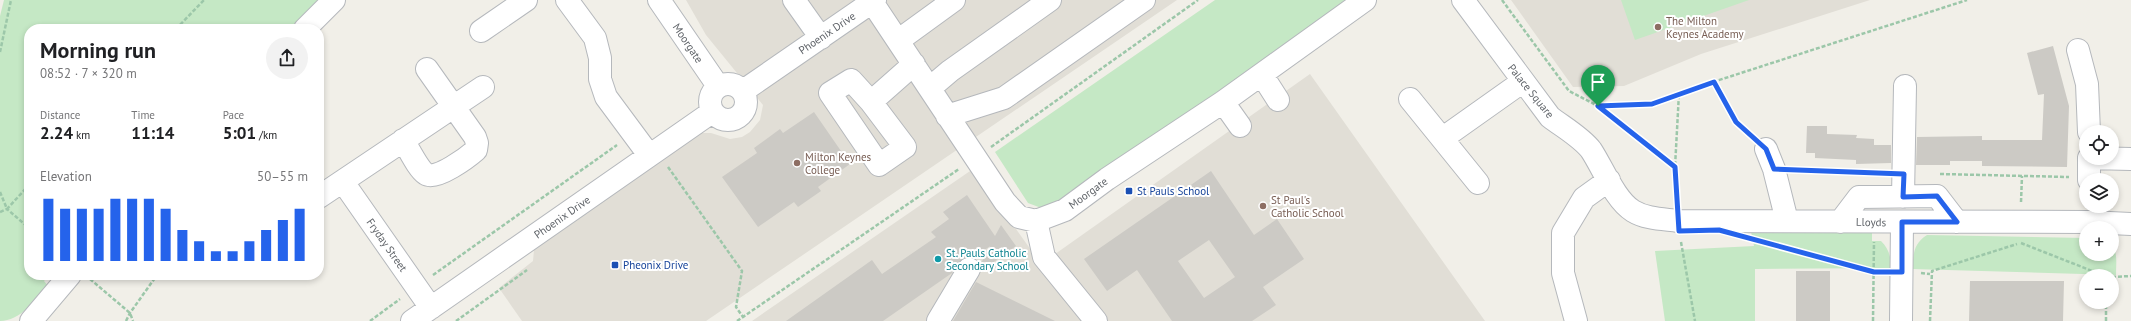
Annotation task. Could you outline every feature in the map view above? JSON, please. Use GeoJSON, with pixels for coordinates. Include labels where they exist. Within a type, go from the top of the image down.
{"type":"FeatureCollection","features":[{"type":"Feature","properties":{"kind":"street"},"geometry":{"type":"LineString","coordinates":[[310,24],[334,0]]}},
{"type":"Feature","properties":{"kind":"street"},"geometry":{"type":"LineString","coordinates":[[481,31],[526,0]]}},
{"type":"Feature","properties":{"kind":"street"},"geometry":{"type":"LineString","coordinates":[[567,0],[595,38],[600,58],[600,79],[606,97],[632,134],[653,153]]}},
{"type":"Feature","properties":{"kind":"street","name":"Moorgate"},"geometry":{"type":"LineString","coordinates":[[659,0],[718,86]]}},
{"type":"Feature","properties":{"kind":"street"},"geometry":{"type":"LineString","coordinates":[[794,0],[821,38]]}},
{"type":"Feature","properties":{"kind":"street"},"geometry":{"type":"LineString","coordinates":[[899,40],[954,0]]}},
{"type":"Feature","properties":{"kind":"street"},"geometry":{"type":"LineString","coordinates":[[930,88],[950,71],[1050,0]]}},
{"type":"Feature","properties":{"kind":"street","name":"Moorgate"},"geometry":{"type":"LineString","coordinates":[[1036,221],[1065,210],[1107,179],[1262,75],[1365,0]]}},
{"type":"Feature","properties":{"kind":"street","name":"Palace Square"},"geometry":{"type":"LineString","coordinates":[[1463,0],[1522,82],[1550,117],[1590,149],[1614,188]]}},
{"type":"Feature","properties":{"kind":"street"},"geometry":{"type":"LineString","coordinates":[[874,1],[947,116],[1005,202],[1019,217],[1036,221],[1044,257],[1096,321]]}},
{"type":"Feature","properties":{"kind":"street","name":"Phoenix Drive"},"geometry":{"type":"LineString","coordinates":[[743,91],[874,1]]}},
{"type":"Feature","properties":{"kind":"street"},"geometry":{"type":"LineString","coordinates":[[947,116],[1004,98],[1134,4]]}},
{"type":"Feature","properties":{"kind":"street"},"geometry":{"type":"LineString","coordinates":[[2078,50],[2087,84],[2089,125]]}},
{"type":"Feature","properties":{"kind":"street"},"geometry":{"type":"LineString","coordinates":[[871,102],[914,64]]}},
{"type":"Feature","properties":{"kind":"street"},"geometry":{"type":"LineString","coordinates":[[403,140],[427,175],[433,176],[440,174],[476,150],[477,143],[475,137],[427,69]]}},
{"type":"Feature","properties":{"kind":"street"},"geometry":{"type":"LineString","coordinates":[[1262,75],[1278,100]]}},
{"type":"Feature","properties":{"kind":"street"},"geometry":{"type":"LineString","coordinates":[[1443,138],[1522,82]]}},
{"type":"Feature","properties":{"kind":"street"},"geometry":{"type":"LineString","coordinates":[[726,83],[736,85],[743,91],[746,105],[745,110],[738,117],[729,121],[719,118],[712,112],[709,103],[711,94],[718,86],[726,83]]}},
{"type":"Feature","properties":{"kind":"street"},"geometry":{"type":"LineString","coordinates":[[1903,197],[1905,86]]}},
{"type":"Feature","properties":{"kind":"street"},"geometry":{"type":"LineString","coordinates":[[324,194],[344,182],[452,106],[483,87]]}},
{"type":"Feature","properties":{"kind":"street"},"geometry":{"type":"LineString","coordinates":[[1410,99],[1478,183]]}},
{"type":"Feature","properties":{"kind":"street"},"geometry":{"type":"LineString","coordinates":[[1223,102],[1240,126]]}},
{"type":"Feature","properties":{"kind":"street","name":"Phoenix Drive"},"geometry":{"type":"LineString","coordinates":[[425,315],[712,112]]}},
{"type":"Feature","properties":{"kind":"street"},"geometry":{"type":"LineString","coordinates":[[1766,149],[1774,169],[1787,221]]}},
{"type":"Feature","properties":{"kind":"street"},"geometry":{"type":"LineString","coordinates":[[2089,168],[2131,159]]}},
{"type":"Feature","properties":{"kind":"street","name":"Fryday Street"},"geometry":{"type":"LineString","coordinates":[[344,182],[416,287],[425,315]]}},
{"type":"Feature","properties":{"kind":"street"},"geometry":{"type":"LineString","coordinates":[[1576,321],[1563,273],[1563,233],[1584,198],[1614,188]]}},
{"type":"Feature","properties":{"kind":"street","name":"Lloyds"},"geometry":{"type":"LineString","coordinates":[[1614,188],[1632,211],[1643,215],[1678,221],[1957,222],[2089,214],[2131,224]]}},
{"type":"Feature","properties":{"kind":"street"},"geometry":{"type":"LineString","coordinates":[[1840,222],[1859,197],[1937,196],[1957,222]]}},
{"type":"Feature","properties":{"kind":"street"},"geometry":{"type":"LineString","coordinates":[[1901,321],[1902,222]]}},
{"type":"Feature","properties":{"kind":"street"},"geometry":{"type":"LineString","coordinates":[[938,321],[969,269]]}},
{"type":"Feature","properties":{"kind":"street"},"geometry":{"type":"LineString","coordinates":[[30,320],[66,280]]}},
{"type":"Feature","properties":{"kind":"path"},"geometry":{"type":"LineString","coordinates":[[0,52],[11,0]]}},
{"type":"Feature","properties":{"kind":"path"},"geometry":{"type":"LineString","coordinates":[[181,24],[204,0]]}},
{"type":"Feature","properties":{"kind":"path"},"geometry":{"type":"LineString","coordinates":[[1502,0],[1569,91],[1598,106],[1675,167]]}},
{"type":"Feature","properties":{"kind":"path"},"geometry":{"type":"LineString","coordinates":[[1598,106],[1652,104],[1679,93],[1968,0]]}},
{"type":"Feature","properties":{"kind":"path"},"geometry":{"type":"LineString","coordinates":[[1714,82],[1736,122],[1766,149]]}},
{"type":"Feature","properties":{"kind":"path"},"geometry":{"type":"LineString","coordinates":[[1679,93],[1675,167],[1678,221],[1695,321]]}},
{"type":"Feature","properties":{"kind":"path"},"geometry":{"type":"LineString","coordinates":[[370,321],[632,134]]}},
{"type":"Feature","properties":{"kind":"path"},"geometry":{"type":"LineString","coordinates":[[653,153],[742,271],[736,307],[743,317]]}},
{"type":"Feature","properties":{"kind":"path"},"geometry":{"type":"LineString","coordinates":[[1935,174],[2089,168]]}},
{"type":"Feature","properties":{"kind":"path"},"geometry":{"type":"LineString","coordinates":[[1774,169],[1904,174]]}},
{"type":"Feature","properties":{"kind":"path"},"geometry":{"type":"LineString","coordinates":[[0,212],[7,209],[24,190]]}},
{"type":"Feature","properties":{"kind":"path"},"geometry":{"type":"LineString","coordinates":[[0,192],[7,209],[24,224]]}},
{"type":"Feature","properties":{"kind":"path"},"geometry":{"type":"LineString","coordinates":[[1873,321],[1874,222]]}},
{"type":"Feature","properties":{"kind":"path"},"geometry":{"type":"LineString","coordinates":[[1763,242],[1874,272],[1930,274],[1932,271],[2020,243],[2087,269]]}},
{"type":"Feature","properties":{"kind":"path"},"geometry":{"type":"LineString","coordinates":[[456,321],[527,270]]}},
{"type":"Feature","properties":{"kind":"path"},"geometry":{"type":"LineString","coordinates":[[1930,274],[1930,321]]}},
{"type":"Feature","properties":{"kind":"path"},"geometry":{"type":"LineString","coordinates":[[2119,277],[2131,276]]}},
{"type":"Feature","properties":{"kind":"path"},"geometry":{"type":"LineString","coordinates":[[91,280],[130,313],[133,321]]}},
{"type":"Feature","properties":{"kind":"path"},"geometry":{"type":"LineString","coordinates":[[126,321],[153,280]]}},
{"type":"Feature","properties":{"kind":"path"},"geometry":{"type":"LineString","coordinates":[[2106,309],[2106,321]]}},
{"type":"Feature","properties":{"kind":"shaded area","name":"Milton Keynes College"},"geometry":{"type":"Polygon","coordinates":[[[686,0],[1177,0],[706,321],[522,321],[499,288],[533,261],[534,250],[700,133],[711,133],[730,139],[742,137],[750,132],[760,120],[763,105],[706,35],[686,0]]]}},
{"type":"Feature","properties":{"kind":"shaded area","name":"The Milton Keynes Academy"},"geometry":{"type":"Polygon","coordinates":[[[1511,0],[1870,0],[1701,54],[1624,86],[1573,87],[1511,0]]]}},
{"type":"Feature","properties":{"kind":"shaded area","name":"St Paul's Catholic School"},"geometry":{"type":"Polygon","coordinates":[[[1310,74],[1485,321],[752,321],[973,169],[1041,264],[1310,74]]]}},
{"type":"Feature","properties":{"kind":"green space"},"geometry":{"type":"Polygon","coordinates":[[[4,0],[319,0],[294,24],[24,24],[24,280],[45,280],[44,281],[49,287],[21,314],[14,318],[0,321],[0,16],[4,0]]]}},
{"type":"Feature","properties":{"kind":"green space"},"geometry":{"type":"Polygon","coordinates":[[[1215,0],[1351,0],[1081,189],[1044,209],[1028,203],[995,152],[1215,0]]]}},
{"type":"Feature","properties":{"kind":"green space"},"geometry":{"type":"Polygon","coordinates":[[[1621,0],[1749,0],[1635,40],[1621,0]]]}},
{"type":"Feature","properties":{"kind":"green space"},"geometry":{"type":"Polygon","coordinates":[[[1751,232],[1872,233],[1872,241],[1881,241],[1888,250],[1891,268],[1755,269],[1755,321],[1665,321],[1655,251],[1754,246],[1751,232]]]}},
{"type":"Feature","properties":{"kind":"green space"},"geometry":{"type":"Polygon","coordinates":[[[1927,235],[2079,238],[2079,261],[2116,261],[2116,269],[2079,269],[2079,274],[1912,269],[1915,249],[1922,238],[1927,235]]]}},
{"type":"Feature","properties":{"kind":"building"},"geometry":{"type":"Polygon","coordinates":[[[2053,46],[2069,106],[2067,167],[1982,166],[1982,161],[1950,161],[1950,165],[1916,165],[1917,137],[1982,136],[1982,140],[2042,140],[2044,94],[2038,95],[2027,53],[2053,46]]]}},
{"type":"Feature","properties":{"kind":"building"},"geometry":{"type":"Polygon","coordinates":[[[814,112],[850,164],[818,187],[821,191],[798,207],[794,202],[758,227],[722,177],[757,153],[754,148],[780,129],[783,133],[814,112]]]}},
{"type":"Feature","properties":{"kind":"building"},"geometry":{"type":"Polygon","coordinates":[[[1807,126],[1827,126],[1827,134],[1857,135],[1856,138],[1874,139],[1874,145],[1891,145],[1891,163],[1856,164],[1856,160],[1815,158],[1815,153],[1806,153],[1807,126]]]}},
{"type":"Feature","properties":{"kind":"building"},"geometry":{"type":"Polygon","coordinates":[[[1211,171],[1254,235],[1277,219],[1304,259],[1263,287],[1276,305],[1252,321],[1172,321],[1137,270],[1107,291],[1084,259],[1211,171]],[[1209,240],[1178,261],[1204,298],[1235,277],[1209,240]]]}},
{"type":"Feature","properties":{"kind":"building","name":"St. Pauls Catholic Secondary School"},"geometry":{"type":"Polygon","coordinates":[[[967,195],[995,236],[1001,225],[1016,246],[981,271],[980,265],[990,246],[974,258],[963,258],[952,273],[883,321],[786,321],[872,260],[882,274],[936,237],[931,232],[949,219],[943,212],[967,195]]]}},
{"type":"Feature","properties":{"kind":"building"},"geometry":{"type":"Polygon","coordinates":[[[1796,271],[1830,271],[1830,321],[1796,321],[1796,271]]]}},
{"type":"Feature","properties":{"kind":"building"},"geometry":{"type":"Polygon","coordinates":[[[1970,281],[2064,281],[2063,321],[1969,321],[1970,281]]]}},
{"type":"Feature","properties":{"kind":"building"},"geometry":{"type":"Polygon","coordinates":[[[976,282],[1055,321],[953,321],[976,282]]]}},
{"type":"Feature","properties":{"kind":"place","name":"The Milton Keynes Academy"},"geometry":{"type":"Point","coordinates":[1658,27]}},
{"type":"Feature","properties":{"kind":"place","name":"Milton Keynes College"},"geometry":{"type":"Point","coordinates":[797,163]}},
{"type":"Feature","properties":{"kind":"place","name":"St Pauls School"},"geometry":{"type":"Point","coordinates":[1129,191]}},
{"type":"Feature","properties":{"kind":"place","name":"St Paul's Catholic School"},"geometry":{"type":"Point","coordinates":[1263,206]}},
{"type":"Feature","properties":{"kind":"place","name":"St. Pauls Catholic Secondary School"},"geometry":{"type":"Point","coordinates":[938,259]}},
{"type":"Feature","properties":{"kind":"place","name":"Pheonix Drive"},"geometry":{"type":"Point","coordinates":[615,265]}},
{"type":"Feature","properties":{"kind":"route"},"geometry":{"type":"LineString","coordinates":[[1714,82],[1736,122],[1766,149],[1774,169],[1904,174],[1903,197],[1937,196],[1957,222],[1902,222],[1902,272],[1874,272],[1719,230],[1679,231],[1675,167],[1598,106],[1652,104],[1679,93],[1714,82]]}}]}
